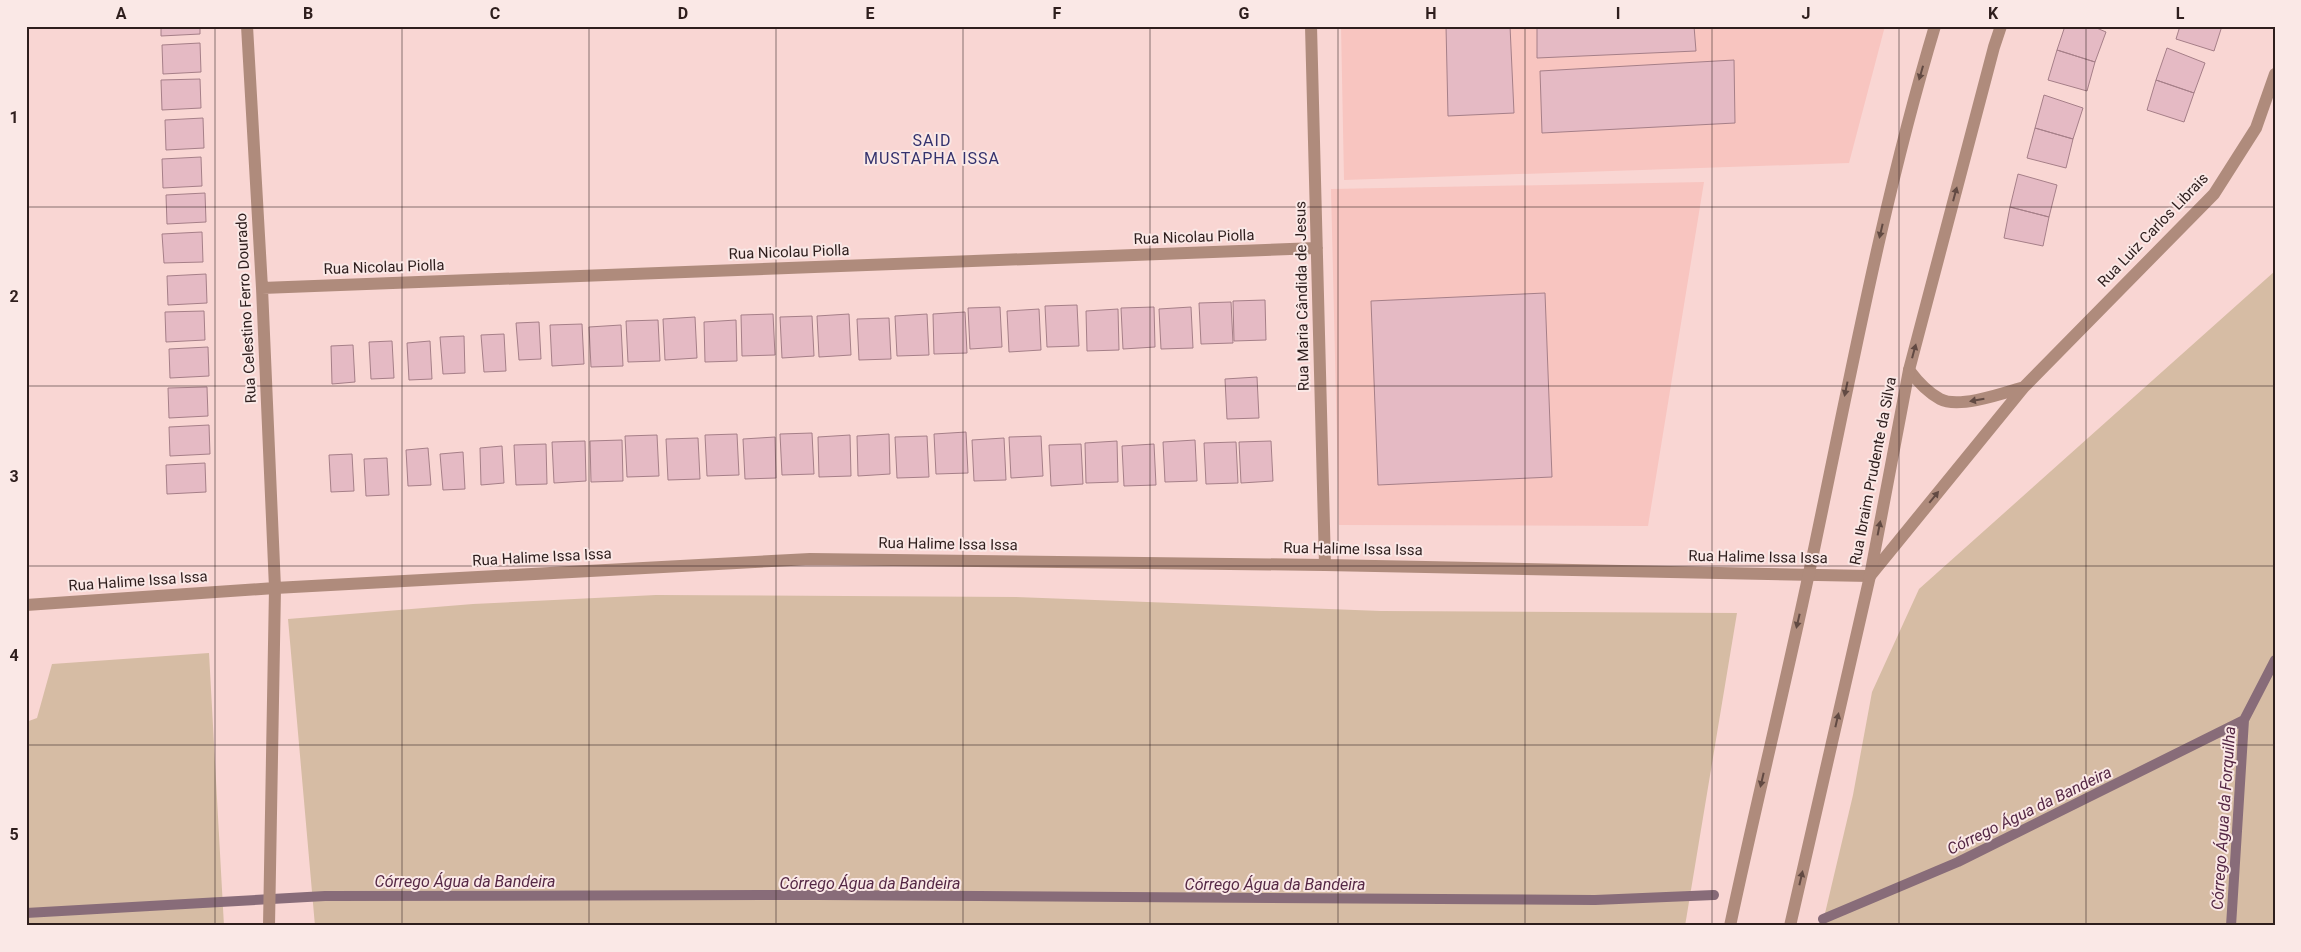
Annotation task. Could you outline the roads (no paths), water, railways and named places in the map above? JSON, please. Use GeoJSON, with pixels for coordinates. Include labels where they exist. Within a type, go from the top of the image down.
{"type":"FeatureCollection","features":[{"type":"Feature","properties":{"kind":"street","name":"Rua Celestino Ferro Dourado"},"geometry":{"type":"LineString","coordinates":[[247,26],[262,288],[275,588],[269,926]]}},
{"type":"Feature","properties":{"kind":"street","name":"Rua Maria Cândida de Jesus"},"geometry":{"type":"LineString","coordinates":[[1311,26],[1325,565]]}},
{"type":"Feature","properties":{"kind":"street"},"geometry":{"type":"LineString","coordinates":[[1730,926],[1809,574],[1874,260],[1900,153],[1935,26]]}},
{"type":"Feature","properties":{"kind":"street"},"geometry":{"type":"LineString","coordinates":[[1994,47],[1996,26]]}},
{"type":"Feature","properties":{"kind":"street","name":"Rua Ibraim Prudente da Silva"},"geometry":{"type":"LineString","coordinates":[[1790,926],[1870,576],[1909,370],[2001,26]]}},
{"type":"Feature","properties":{"kind":"street","name":"Rua Luiz Carlos Librais"},"geometry":{"type":"LineString","coordinates":[[1870,576],[2024,387],[2214,194],[2256,128],[2275,74]]}},
{"type":"Feature","properties":{"kind":"street","name":"Rua Nicolau Piolla"},"geometry":{"type":"LineString","coordinates":[[262,288],[1316,248]]}},
{"type":"Feature","properties":{"kind":"street","name":"Rua Luiz Carlos Librais"},"geometry":{"type":"LineString","coordinates":[[1909,370],[1924,388],[1942,401],[1975,401],[2024,387]]}},
{"type":"Feature","properties":{"kind":"street","name":"Rua Halime Issa Issa"},"geometry":{"type":"LineString","coordinates":[[26,605],[275,588],[810,558],[1325,565],[1870,576]]}},
{"type":"Feature","properties":{"kind":"waterway","name":"Córrego Água da Forquilha"},"geometry":{"type":"LineString","coordinates":[[2231,926],[2244,720],[2275,660]]}},
{"type":"Feature","properties":{"kind":"waterway","name":"Córrego Água da Bandeira"},"geometry":{"type":"LineString","coordinates":[[1823,919],[1958,862],[2244,720]]}},
{"type":"Feature","properties":{"kind":"waterway","name":"Córrego Água da Bandeira"},"geometry":{"type":"LineString","coordinates":[[26,913],[325,896],[819,895],[1595,900],[1714,895]]}},
{"type":"Feature","properties":{"kind":"district","name":"SAID MUSTAPHA ISSA"},"geometry":{"type":"Point","coordinates":[932,149]}}]}
